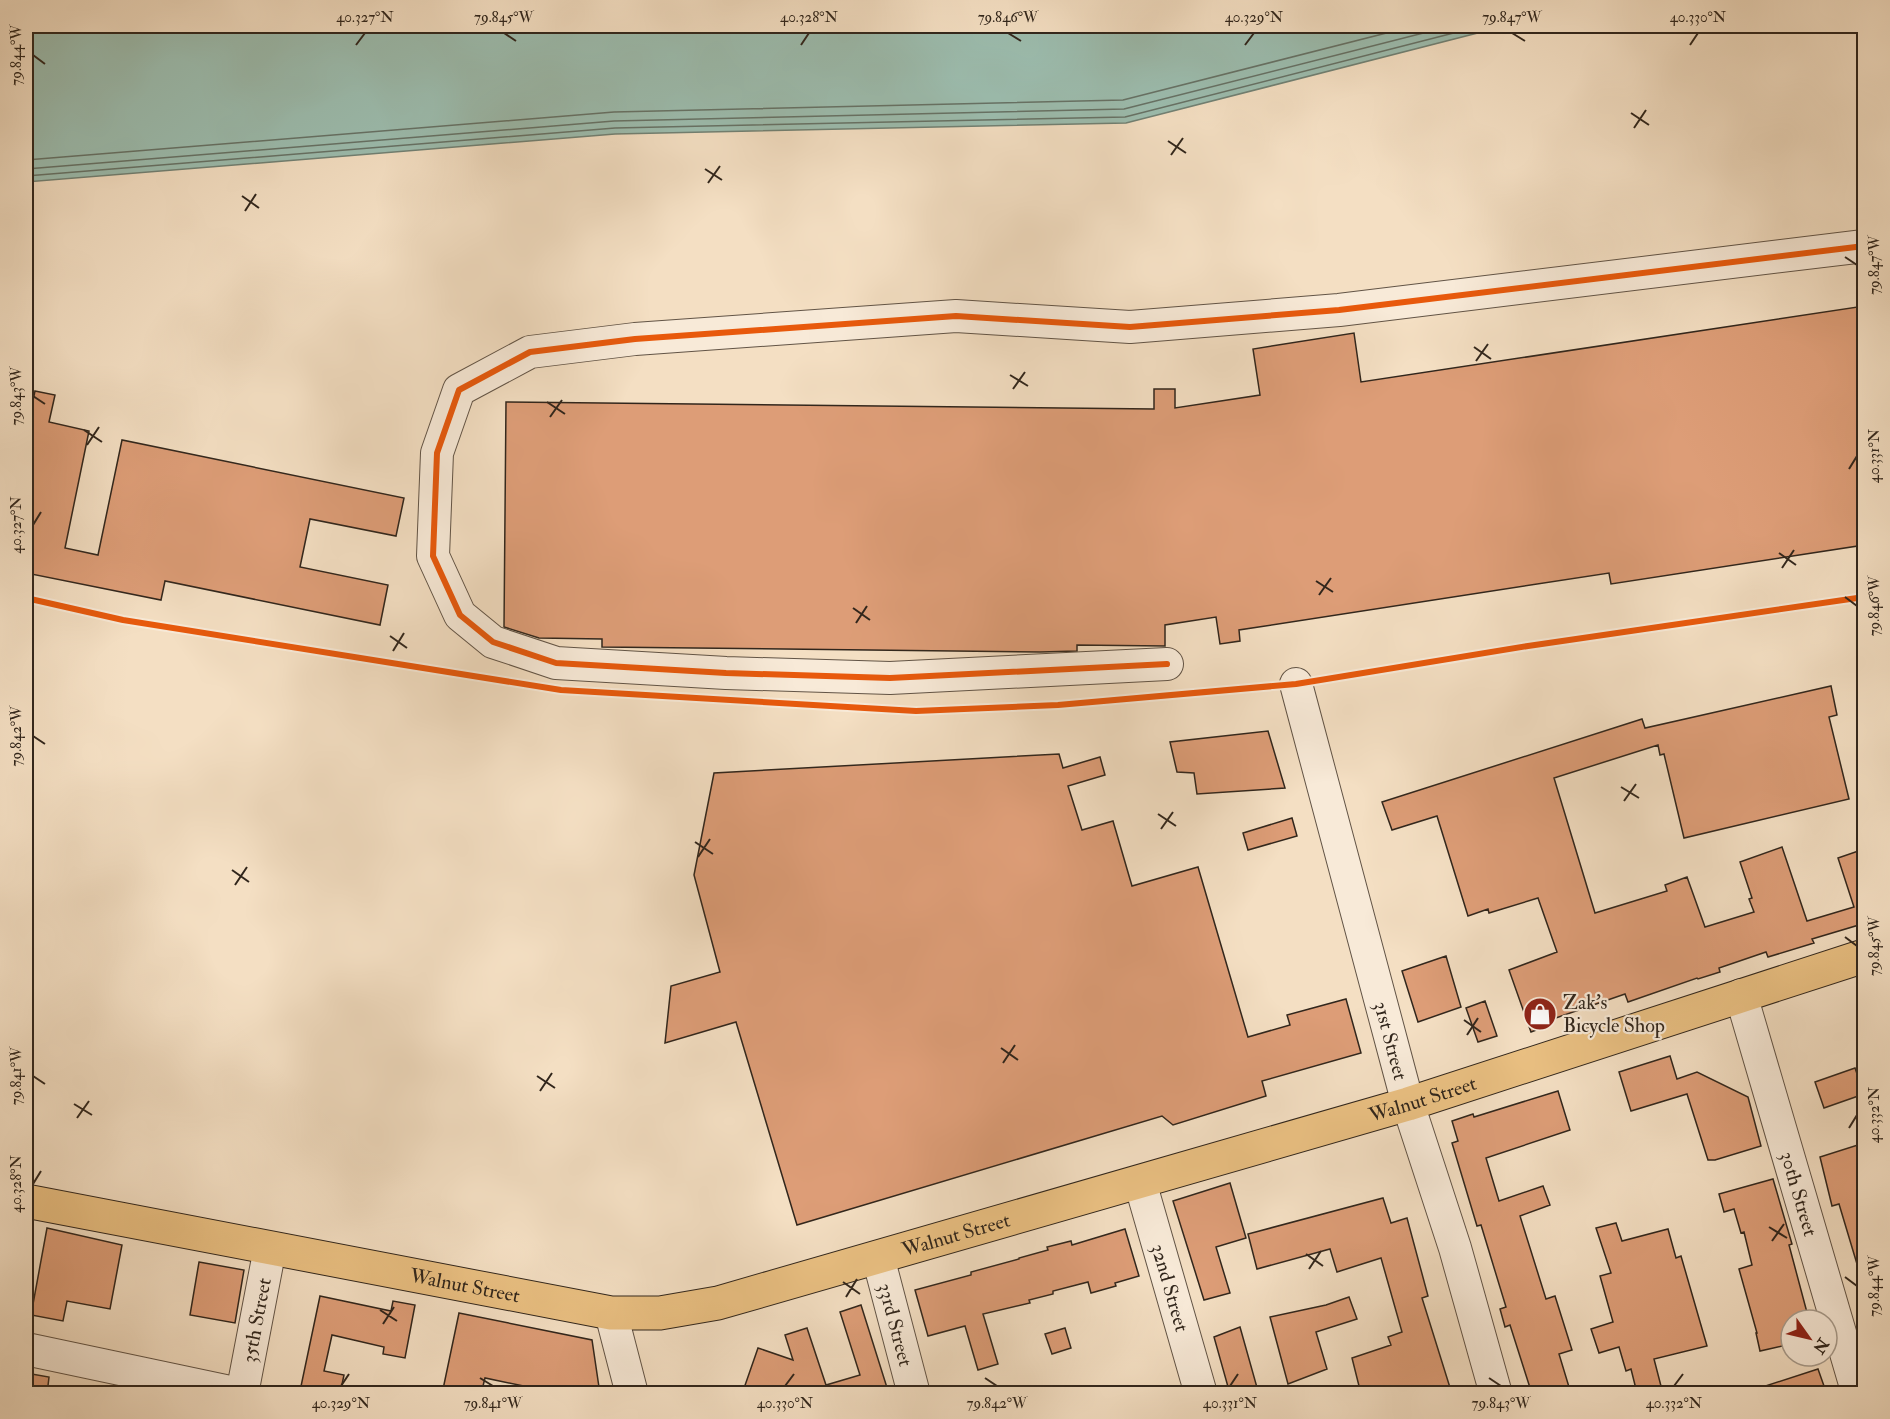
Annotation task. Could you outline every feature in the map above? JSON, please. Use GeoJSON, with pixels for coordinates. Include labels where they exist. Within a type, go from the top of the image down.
{"type":"FeatureCollection","features":[{"type":"Feature","properties":{"kind":"main road","name":"Walnut Street"},"geometry":{"type":"LineString","coordinates":[[26,1201],[611,1313],[660,1313],[718,1303],[1408,1104],[1864,956]]}},
{"type":"Feature","properties":{"kind":"street"},"geometry":{"type":"LineString","coordinates":[[1167,664],[890,678],[726,673],[556,663],[493,642],[460,615],[432,556],[437,453],[459,390],[530,352],[635,339],[956,316],[1130,327],[1339,310],[1864,246]]}},
{"type":"Feature","properties":{"kind":"street","name":"31st Street"},"geometry":{"type":"LineString","coordinates":[[1296,684],[1408,1104],[1455,1248],[1496,1394]]}},
{"type":"Feature","properties":{"kind":"street","name":"30th Street"},"geometry":{"type":"LineString","coordinates":[[1741,995],[1858,1394]]}},
{"type":"Feature","properties":{"kind":"street","name":"32nd Street"},"geometry":{"type":"LineString","coordinates":[[1140,1182],[1201,1394]]}},
{"type":"Feature","properties":{"kind":"street","name":"35th Street"},"geometry":{"type":"LineString","coordinates":[[240,1394],[270,1248]]}},
{"type":"Feature","properties":{"kind":"street","name":"33rd Street"},"geometry":{"type":"LineString","coordinates":[[878,1257],[914,1394]]}},
{"type":"Feature","properties":{"kind":"street"},"geometry":{"type":"LineString","coordinates":[[611,1313],[632,1394]]}},
{"type":"Feature","properties":{"kind":"street"},"geometry":{"type":"LineString","coordinates":[[26,1349],[240,1394]]}},
{"type":"Feature","properties":{"kind":"water"},"geometry":{"type":"Polygon","coordinates":[[[26,26],[1505,26],[1126,123],[615,134],[26,182],[26,26]]]}},
{"type":"Feature","properties":{"kind":"building"},"geometry":{"type":"Polygon","coordinates":[[[1864,306],[1864,545],[1611,584],[1609,573],[1239,630],[1240,641],[1220,644],[1216,617],[1165,625],[1165,646],[1077,645],[1077,651],[1040,652],[602,647],[602,639],[539,638],[504,627],[506,402],[1154,409],[1154,389],[1175,389],[1175,408],[1260,395],[1253,349],[1354,333],[1361,382],[1864,306]]]}},
{"type":"Feature","properties":{"kind":"building"},"geometry":{"type":"Polygon","coordinates":[[[35,391],[55,395],[49,422],[89,431],[65,548],[98,555],[122,440],[404,498],[396,536],[310,519],[300,567],[388,585],[380,625],[165,581],[161,600],[26,573],[26,419],[29,419],[35,391]]]}},
{"type":"Feature","properties":{"kind":"building"},"geometry":{"type":"Polygon","coordinates":[[[1831,686],[1837,715],[1829,717],[1849,799],[1684,838],[1664,754],[1660,755],[1658,745],[1554,778],[1595,913],[1667,891],[1665,885],[1687,877],[1705,927],[1754,912],[1749,899],[1752,898],[1740,862],[1782,847],[1807,921],[1854,907],[1838,858],[1864,849],[1864,929],[1861,929],[1859,925],[1812,939],[1814,943],[1768,957],[1766,952],[1719,968],[1720,972],[1628,1002],[1625,994],[1550,1020],[1552,1024],[1531,1032],[1509,970],[1557,952],[1538,898],[1489,913],[1488,909],[1468,916],[1437,816],[1392,830],[1382,802],[1642,719],[1645,728],[1831,686]]]}},
{"type":"Feature","properties":{"kind":"building"},"geometry":{"type":"Polygon","coordinates":[[[1268,731],[1285,788],[1197,794],[1194,773],[1177,772],[1170,742],[1268,731]]]}},
{"type":"Feature","properties":{"kind":"building"},"geometry":{"type":"Polygon","coordinates":[[[1059,754],[1063,768],[1100,757],[1105,775],[1068,786],[1082,830],[1113,821],[1132,886],[1198,867],[1248,1037],[1290,1025],[1287,1015],[1346,999],[1361,1053],[1262,1081],[1266,1096],[1173,1125],[1162,1116],[797,1225],[736,1022],[665,1043],[671,986],[720,972],[694,875],[714,773],[1059,754]]]}},
{"type":"Feature","properties":{"kind":"building"},"geometry":{"type":"Polygon","coordinates":[[[1292,818],[1297,836],[1248,850],[1243,833],[1292,818]]]}},
{"type":"Feature","properties":{"kind":"building"},"geometry":{"type":"Polygon","coordinates":[[[1446,956],[1461,1007],[1418,1022],[1402,971],[1446,956]]]}},
{"type":"Feature","properties":{"kind":"building"},"geometry":{"type":"Polygon","coordinates":[[[1485,1001],[1497,1036],[1478,1042],[1466,1008],[1485,1001]]]}},
{"type":"Feature","properties":{"kind":"building"},"geometry":{"type":"Polygon","coordinates":[[[1670,1056],[1677,1079],[1697,1072],[1748,1097],[1761,1146],[1708,1160],[1687,1094],[1631,1111],[1619,1072],[1670,1056]]]}},
{"type":"Feature","properties":{"kind":"building"},"geometry":{"type":"Polygon","coordinates":[[[1855,1068],[1864,1094],[1824,1108],[1815,1082],[1855,1068]]]}},
{"type":"Feature","properties":{"kind":"building"},"geometry":{"type":"Polygon","coordinates":[[[1558,1091],[1570,1130],[1486,1158],[1499,1201],[1543,1186],[1550,1205],[1520,1216],[1546,1299],[1555,1296],[1572,1350],[1559,1354],[1569,1387],[1546,1394],[1532,1394],[1510,1325],[1505,1327],[1500,1309],[1506,1307],[1481,1225],[1477,1226],[1452,1143],[1458,1141],[1452,1121],[1473,1114],[1474,1117],[1558,1091]]]}},
{"type":"Feature","properties":{"kind":"building"},"geometry":{"type":"Polygon","coordinates":[[[1864,1143],[1864,1274],[1860,1274],[1839,1204],[1832,1206],[1820,1157],[1864,1143]]]}},
{"type":"Feature","properties":{"kind":"building"},"geometry":{"type":"Polygon","coordinates":[[[1773,1179],[1792,1244],[1789,1245],[1806,1308],[1779,1308],[1779,1347],[1760,1351],[1739,1269],[1752,1265],[1744,1232],[1741,1233],[1734,1209],[1724,1212],[1719,1194],[1773,1179]]]}},
{"type":"Feature","properties":{"kind":"building"},"geometry":{"type":"Polygon","coordinates":[[[1230,1183],[1246,1238],[1216,1247],[1230,1293],[1204,1300],[1173,1201],[1230,1183]]]}},
{"type":"Feature","properties":{"kind":"building"},"geometry":{"type":"Polygon","coordinates":[[[1383,1198],[1391,1223],[1407,1218],[1428,1296],[1422,1298],[1452,1394],[1361,1394],[1352,1358],[1391,1345],[1388,1337],[1402,1332],[1381,1258],[1337,1272],[1330,1249],[1257,1269],[1248,1234],[1383,1198]]]}},
{"type":"Feature","properties":{"kind":"building"},"geometry":{"type":"Polygon","coordinates":[[[1616,1223],[1622,1241],[1668,1229],[1676,1258],[1681,1256],[1707,1346],[1654,1359],[1661,1386],[1637,1393],[1631,1369],[1626,1371],[1619,1347],[1599,1353],[1591,1329],[1613,1322],[1600,1276],[1611,1273],[1596,1228],[1616,1223]]]}},
{"type":"Feature","properties":{"kind":"building"},"geometry":{"type":"Polygon","coordinates":[[[47,1228],[122,1245],[110,1309],[67,1301],[63,1321],[31,1315],[47,1228]]]}},
{"type":"Feature","properties":{"kind":"building"},"geometry":{"type":"Polygon","coordinates":[[[1125,1229],[1139,1276],[1091,1293],[1088,1282],[1053,1291],[1053,1294],[1029,1300],[1030,1303],[983,1314],[998,1364],[978,1370],[965,1326],[928,1336],[915,1290],[1048,1250],[1047,1247],[1071,1241],[1072,1245],[1125,1229]]]}},
{"type":"Feature","properties":{"kind":"building"},"geometry":{"type":"Polygon","coordinates":[[[199,1262],[244,1270],[235,1323],[190,1315],[199,1262]]]}},
{"type":"Feature","properties":{"kind":"building"},"geometry":{"type":"Polygon","coordinates":[[[320,1296],[391,1311],[393,1301],[415,1305],[405,1358],[383,1354],[384,1347],[332,1335],[324,1371],[344,1375],[340,1394],[310,1394],[300,1391],[320,1296]]]}},
{"type":"Feature","properties":{"kind":"building"},"geometry":{"type":"Polygon","coordinates":[[[1349,1297],[1357,1319],[1316,1332],[1327,1369],[1288,1384],[1270,1317],[1326,1305],[1349,1297]]]}},
{"type":"Feature","properties":{"kind":"building"},"geometry":{"type":"Polygon","coordinates":[[[861,1305],[889,1394],[742,1394],[758,1348],[793,1360],[785,1335],[807,1328],[826,1385],[860,1375],[840,1312],[861,1305]]]}},
{"type":"Feature","properties":{"kind":"building"},"geometry":{"type":"Polygon","coordinates":[[[459,1313],[592,1340],[600,1394],[562,1394],[485,1378],[481,1394],[442,1394],[459,1313]]]}},
{"type":"Feature","properties":{"kind":"building"},"geometry":{"type":"Polygon","coordinates":[[[1240,1327],[1258,1391],[1230,1394],[1214,1337],[1240,1327]]]}},
{"type":"Feature","properties":{"kind":"building"},"geometry":{"type":"Polygon","coordinates":[[[1065,1328],[1071,1348],[1052,1354],[1045,1334],[1065,1328]]]}},
{"type":"Feature","properties":{"kind":"building"},"geometry":{"type":"Polygon","coordinates":[[[1818,1369],[1824,1386],[1814,1389],[1815,1394],[1753,1394],[1753,1390],[1818,1369]]]}},
{"type":"Feature","properties":{"kind":"building"},"geometry":{"type":"Polygon","coordinates":[[[26,1373],[49,1377],[47,1394],[26,1394],[26,1373]]]}},
{"type":"Feature","properties":{"kind":"cycle path"},"geometry":{"type":"LineString","coordinates":[[1167,664],[890,678],[726,673],[556,663],[493,642],[460,615],[433,556],[437,453],[459,390],[530,352],[635,339],[956,316],[1130,327],[1339,310],[1864,246]]}},
{"type":"Feature","properties":{"kind":"cycle path"},"geometry":{"type":"LineString","coordinates":[[26,598],[123,620],[561,690],[916,711],[1058,705],[1296,684],[1528,646],[1864,597]]}},
{"type":"Feature","properties":{"kind":"place","name":"Zak's Bicycle Shop"},"geometry":{"type":"Point","coordinates":[1540,1014]}}]}
